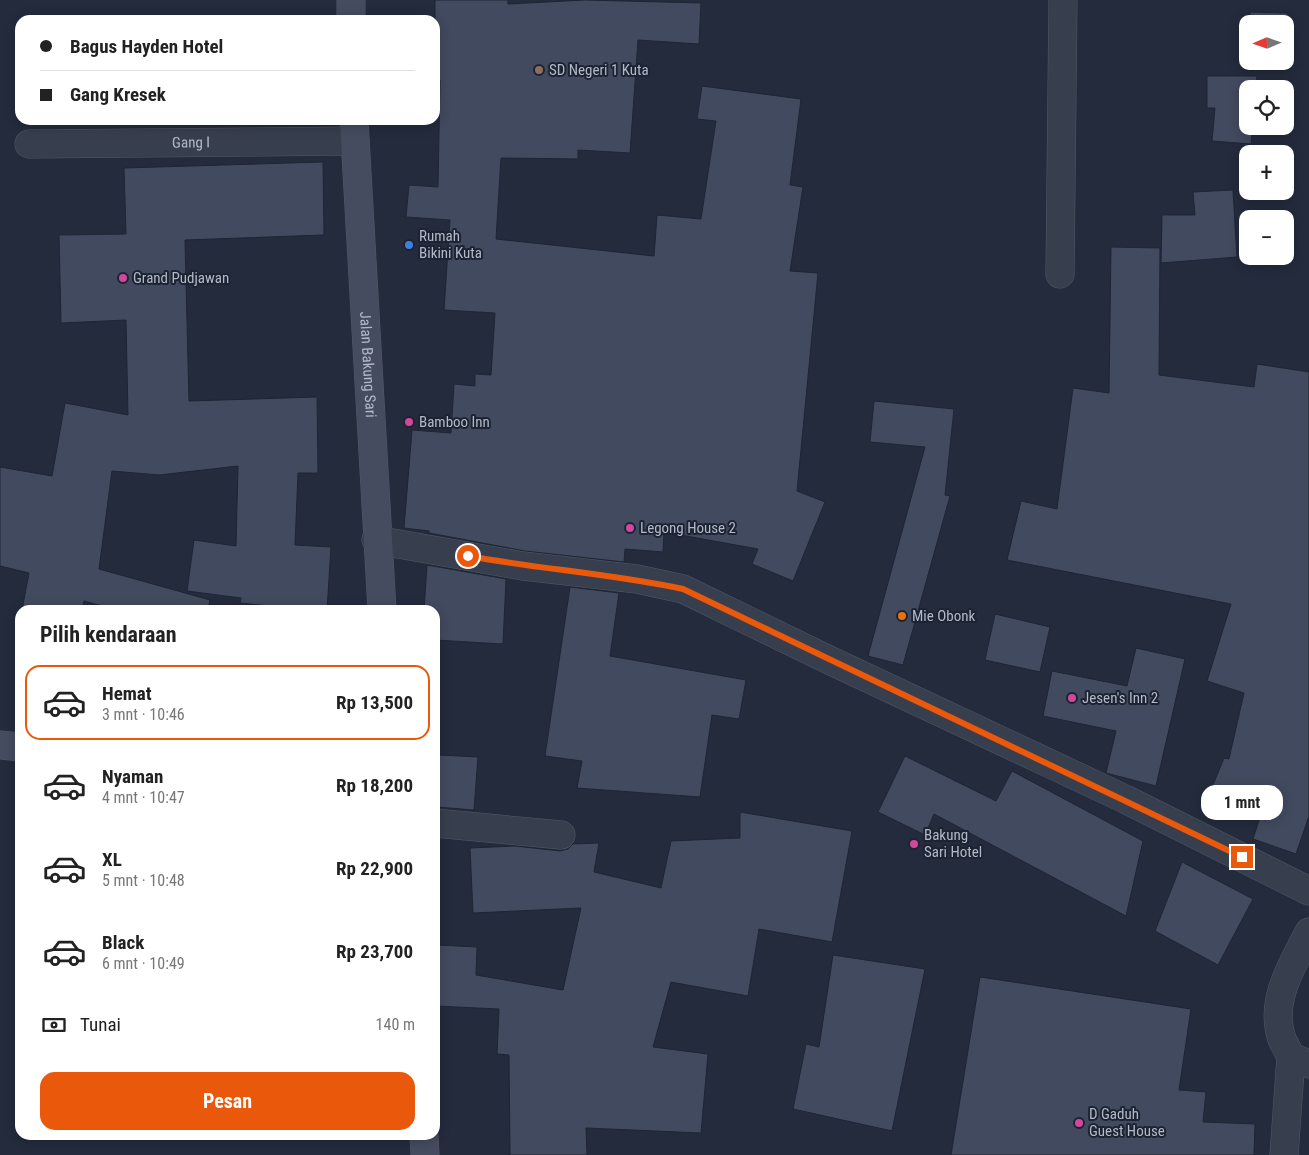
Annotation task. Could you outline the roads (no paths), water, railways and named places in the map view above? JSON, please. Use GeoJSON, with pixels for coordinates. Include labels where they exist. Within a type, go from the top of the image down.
{"type":"FeatureCollection","features":[{"type":"Feature","properties":{"kind":"main road"},"geometry":{"type":"LineString","coordinates":[[351,0],[351,15]]}},
{"type":"Feature","properties":{"kind":"main road","name":"Jalan Bakung Sari"},"geometry":{"type":"LineString","coordinates":[[354,131],[376,540],[382,605]]}},
{"type":"Feature","properties":{"kind":"main road"},"geometry":{"type":"LineString","coordinates":[[0,745],[15,746]]}},
{"type":"Feature","properties":{"kind":"main road"},"geometry":{"type":"LineString","coordinates":[[424,1140],[425,1155]]}},
{"type":"Feature","properties":{"kind":"street"},"geometry":{"type":"LineString","coordinates":[[1060,274],[1063,0]]}},
{"type":"Feature","properties":{"kind":"street","name":"Gang I"},"geometry":{"type":"LineString","coordinates":[[30,144],[354,131]]}},
{"type":"Feature","properties":{"kind":"street"},"geometry":{"type":"LineString","coordinates":[[376,540],[523,566],[637,579],[683,589],[1116,795],[1309,890]]}},
{"type":"Feature","properties":{"kind":"street"},"geometry":{"type":"LineString","coordinates":[[440,824],[561,835]]}},
{"type":"Feature","properties":{"kind":"street"},"geometry":{"type":"LineString","coordinates":[[1284,1155],[1300,1061],[1281,1036],[1278,1016],[1281,991],[1309,932]]}},
{"type":"Feature","properties":{"kind":"place","name":"SD Negeri 1 Kuta"},"geometry":{"type":"Point","coordinates":[539,70]}},
{"type":"Feature","properties":{"kind":"place","name":"Rumah Bikini Kuta"},"geometry":{"type":"Point","coordinates":[409,245]}},
{"type":"Feature","properties":{"kind":"place","name":"Grand Pudjawan"},"geometry":{"type":"Point","coordinates":[123,278]}},
{"type":"Feature","properties":{"kind":"place","name":"Bamboo Inn"},"geometry":{"type":"Point","coordinates":[409,422]}},
{"type":"Feature","properties":{"kind":"place","name":"Legong House 2"},"geometry":{"type":"Point","coordinates":[630,528]}},
{"type":"Feature","properties":{"kind":"place","name":"Mie Obonk"},"geometry":{"type":"Point","coordinates":[902,616]}},
{"type":"Feature","properties":{"kind":"place","name":"Jesen's Inn 2"},"geometry":{"type":"Point","coordinates":[1072,698]}},
{"type":"Feature","properties":{"kind":"place","name":"Bakung Sari Hotel"},"geometry":{"type":"Point","coordinates":[914,844]}},
{"type":"Feature","properties":{"kind":"place","name":"D Gaduh Guest House"},"geometry":{"type":"Point","coordinates":[1079,1123]}}]}
